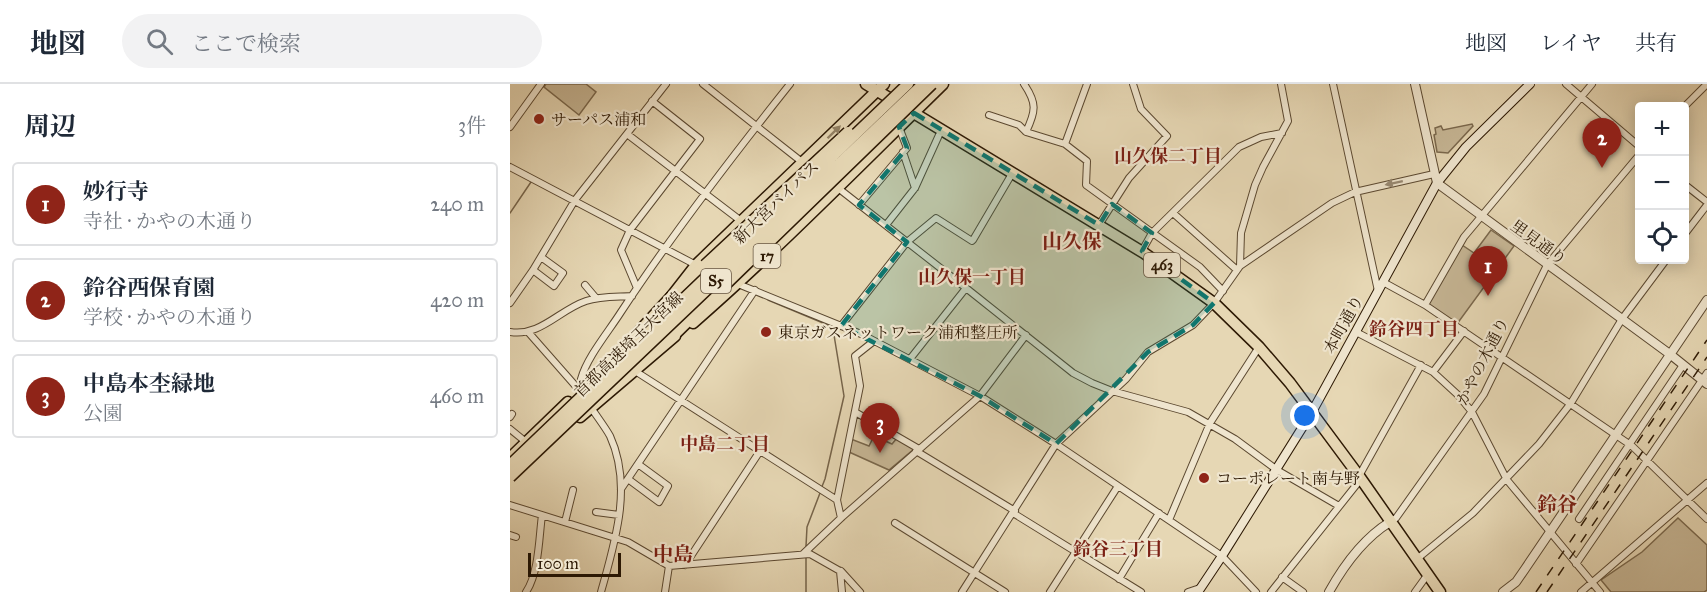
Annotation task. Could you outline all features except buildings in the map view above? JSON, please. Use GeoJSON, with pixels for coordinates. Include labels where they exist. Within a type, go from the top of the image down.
{"type":"FeatureCollection","features":[{"type":"Feature","properties":{"kind":"highway","name":"463"},"geometry":{"type":"LineString","coordinates":[[866,84],[880,87],[914,113],[1142,251],[1214,303],[1259,347],[1312,412],[1440,592]]}},
{"type":"Feature","properties":{"kind":"highway"},"geometry":{"type":"LineString","coordinates":[[701,265],[878,105],[907,87],[921,84]]}},
{"type":"Feature","properties":{"kind":"highway","name":"首都高速埼玉大宮線"},"geometry":{"type":"LineString","coordinates":[[510,477],[921,84]]}},
{"type":"Feature","properties":{"kind":"highway"},"geometry":{"type":"LineString","coordinates":[[669,340],[932,84]]}},
{"type":"Feature","properties":{"kind":"highway","name":"17"},"geometry":{"type":"LineString","coordinates":[[580,417],[738,284],[943,84]]}},
{"type":"Feature","properties":{"kind":"highway"},"geometry":{"type":"LineString","coordinates":[[701,265],[741,221],[880,87]]}},
{"type":"Feature","properties":{"kind":"highway","name":"首都高速埼玉大宮線"},"geometry":{"type":"LineString","coordinates":[[510,465],[907,87]]}},
{"type":"Feature","properties":{"kind":"highway","name":"新大宮バイパス"},"geometry":{"type":"LineString","coordinates":[[510,458],[580,391],[882,117],[510,484]]}},
{"type":"Feature","properties":{"kind":"highway","name":"17"},"geometry":{"type":"LineString","coordinates":[[604,370],[701,265]]}},
{"type":"Feature","properties":{"kind":"main road","name":"本町通り"},"geometry":{"type":"LineString","coordinates":[[1199,590],[1312,412],[1383,282],[1435,179],[1530,84]]}},
{"type":"Feature","properties":{"kind":"street"},"geometry":{"type":"LineString","coordinates":[[531,84],[537,90]]}},
{"type":"Feature","properties":{"kind":"street"},"geometry":{"type":"LineString","coordinates":[[510,127],[542,84]]}},
{"type":"Feature","properties":{"kind":"street"},"geometry":{"type":"LineString","coordinates":[[510,303],[513,292],[533,270],[575,200],[666,84]]}},
{"type":"Feature","properties":{"kind":"street"},"geometry":{"type":"LineString","coordinates":[[581,379],[583,372],[664,248],[790,84]]}},
{"type":"Feature","properties":{"kind":"street"},"geometry":{"type":"LineString","coordinates":[[1024,84],[1033,98],[1033,117],[1026,132]]}},
{"type":"Feature","properties":{"kind":"street"},"geometry":{"type":"LineString","coordinates":[[1065,144],[1087,84]]}},
{"type":"Feature","properties":{"kind":"street"},"geometry":{"type":"LineString","coordinates":[[1099,225],[1129,178],[1167,136],[1142,109],[1133,84]]}},
{"type":"Feature","properties":{"kind":"street"},"geometry":{"type":"LineString","coordinates":[[1238,268],[1241,233],[1255,185],[1288,121],[1281,84]]}},
{"type":"Feature","properties":{"kind":"street"},"geometry":{"type":"LineString","coordinates":[[1333,84],[1378,291]]}},
{"type":"Feature","properties":{"kind":"street"},"geometry":{"type":"LineString","coordinates":[[962,592],[1056,444],[1126,379],[1148,352],[1193,325],[1214,303],[1238,268],[1332,203],[1355,192],[1435,179],[1415,84]]}},
{"type":"Feature","properties":{"kind":"street"},"geometry":{"type":"LineString","coordinates":[[1566,84],[1635,143]]}},
{"type":"Feature","properties":{"kind":"street"},"geometry":{"type":"LineString","coordinates":[[1425,305],[1464,237],[1592,84]]}},
{"type":"Feature","properties":{"kind":"street"},"geometry":{"type":"LineString","coordinates":[[1689,102],[1707,84]]}},
{"type":"Feature","properties":{"kind":"street"},"geometry":{"type":"LineString","coordinates":[[707,85],[802,162]]}},
{"type":"Feature","properties":{"kind":"street"},"geometry":{"type":"LineString","coordinates":[[637,288],[621,250],[630,230],[700,140],[652,101]]}},
{"type":"Feature","properties":{"kind":"street"},"geometry":{"type":"LineString","coordinates":[[989,115],[1019,125],[1026,132],[1065,144],[1087,161],[1086,185],[1200,267],[1223,291]]}},
{"type":"Feature","properties":{"kind":"street"},"geometry":{"type":"LineString","coordinates":[[859,204],[907,148],[899,127]]}},
{"type":"Feature","properties":{"kind":"street"},"geometry":{"type":"LineString","coordinates":[[1142,251],[1152,233],[1239,147],[1261,137],[1282,132]]}},
{"type":"Feature","properties":{"kind":"street"},"geometry":{"type":"LineString","coordinates":[[627,134],[741,221]]}},
{"type":"Feature","properties":{"kind":"street"},"geometry":{"type":"LineString","coordinates":[[885,225],[915,188],[939,135]]}},
{"type":"Feature","properties":{"kind":"street"},"geometry":{"type":"LineString","coordinates":[[903,152],[915,188]]}},
{"type":"Feature","properties":{"kind":"street","name":"かやの木通り"},"geometry":{"type":"LineString","coordinates":[[1390,522],[1396,518],[1484,394],[1547,265],[1638,156]]}},
{"type":"Feature","properties":{"kind":"street"},"geometry":{"type":"LineString","coordinates":[[510,167],[701,265]]}},
{"type":"Feature","properties":{"kind":"street"},"geometry":{"type":"LineString","coordinates":[[841,326],[907,242],[937,218],[972,241],[1013,172]]}},
{"type":"Feature","properties":{"kind":"street","name":"里見通り"},"geometry":{"type":"LineString","coordinates":[[1435,179],[1481,216],[1671,355],[1704,382]]}},
{"type":"Feature","properties":{"kind":"street"},"geometry":{"type":"LineString","coordinates":[[838,188],[1072,373],[1112,391],[1188,412],[1235,439],[1277,470],[1340,506]]}},
{"type":"Feature","properties":{"kind":"street"},"geometry":{"type":"LineString","coordinates":[[1689,188],[1707,203],[1689,228]]}},
{"type":"Feature","properties":{"kind":"street"},"geometry":{"type":"LineString","coordinates":[[1173,213],[1238,268]]}},
{"type":"Feature","properties":{"kind":"street"},"geometry":{"type":"LineString","coordinates":[[533,270],[554,286],[563,273],[541,257]]}},
{"type":"Feature","properties":{"kind":"street"},"geometry":{"type":"LineString","coordinates":[[1417,559],[1473,513],[1539,444],[1570,403],[1622,319],[1663,264]]}},
{"type":"Feature","properties":{"kind":"street"},"geometry":{"type":"LineString","coordinates":[[1383,282],[1425,305],[1630,444],[1707,519]]}},
{"type":"Feature","properties":{"kind":"street"},"geometry":{"type":"LineString","coordinates":[[738,284],[874,341],[980,396],[1056,444],[1222,556],[1256,592]]}},
{"type":"Feature","properties":{"kind":"street"},"geometry":{"type":"LineString","coordinates":[[585,285],[596,298]]}},
{"type":"Feature","properties":{"kind":"street"},"geometry":{"type":"LineString","coordinates":[[910,359],[966,288]]}},
{"type":"Feature","properties":{"kind":"street"},"geometry":{"type":"LineString","coordinates":[[621,489],[754,290]]}},
{"type":"Feature","properties":{"kind":"street"},"geometry":{"type":"LineString","coordinates":[[510,332],[529,333],[583,302],[596,298],[632,296]]}},
{"type":"Feature","properties":{"kind":"street"},"geometry":{"type":"LineString","coordinates":[[1503,592],[1516,582],[1707,300]]}},
{"type":"Feature","properties":{"kind":"street"},"geometry":{"type":"LineString","coordinates":[[1432,372],[1464,331]]}},
{"type":"Feature","properties":{"kind":"street"},"geometry":{"type":"LineString","coordinates":[[1356,332],[1421,365],[1446,383],[1472,412],[1507,480],[1600,592]]}},
{"type":"Feature","properties":{"kind":"street"},"geometry":{"type":"LineString","coordinates":[[529,333],[580,391]]}},
{"type":"Feature","properties":{"kind":"street"},"geometry":{"type":"LineString","coordinates":[[803,554],[980,396],[1026,335]]}},
{"type":"Feature","properties":{"kind":"street"},"geometry":{"type":"LineString","coordinates":[[841,518],[837,500],[860,386],[855,356],[874,341]]}},
{"type":"Feature","properties":{"kind":"street"},"geometry":{"type":"LineString","coordinates":[[1169,520],[1209,423],[1259,347]]}},
{"type":"Feature","properties":{"kind":"street"},"geometry":{"type":"LineString","coordinates":[[1271,592],[1360,478],[1421,365]]}},
{"type":"Feature","properties":{"kind":"street"},"geometry":{"type":"LineString","coordinates":[[1579,519],[1683,365]]}},
{"type":"Feature","properties":{"kind":"street"},"geometry":{"type":"LineString","coordinates":[[635,371],[837,500]]}},
{"type":"Feature","properties":{"kind":"street"},"geometry":{"type":"LineString","coordinates":[[1576,564],[1704,382],[1707,373]]}},
{"type":"Feature","properties":{"kind":"street"},"geometry":{"type":"LineString","coordinates":[[592,409],[610,435],[619,461],[621,489],[616,538],[601,592]]}},
{"type":"Feature","properties":{"kind":"street"},"geometry":{"type":"LineString","coordinates":[[855,412],[1141,592]]}},
{"type":"Feature","properties":{"kind":"street"},"geometry":{"type":"LineString","coordinates":[[510,429],[526,442]]}},
{"type":"Feature","properties":{"kind":"street"},"geometry":{"type":"LineString","coordinates":[[685,564],[760,451]]}},
{"type":"Feature","properties":{"kind":"street"},"geometry":{"type":"LineString","coordinates":[[628,479],[659,501],[668,486],[638,464]]}},
{"type":"Feature","properties":{"kind":"street"},"geometry":{"type":"LineString","coordinates":[[1581,592],[1707,483]]}},
{"type":"Feature","properties":{"kind":"street"},"geometry":{"type":"LineString","coordinates":[[1050,592],[1118,486]]}},
{"type":"Feature","properties":{"kind":"street"},"geometry":{"type":"LineString","coordinates":[[565,522],[573,490]]}},
{"type":"Feature","properties":{"kind":"street"},"geometry":{"type":"LineString","coordinates":[[510,507],[628,542],[669,566],[810,554],[840,571],[860,592]]}},
{"type":"Feature","properties":{"kind":"street"},"geometry":{"type":"LineString","coordinates":[[596,512],[619,515]]}},
{"type":"Feature","properties":{"kind":"street"},"geometry":{"type":"LineString","coordinates":[[1119,579],[1159,513]]}},
{"type":"Feature","properties":{"kind":"street"},"geometry":{"type":"LineString","coordinates":[[526,592],[530,586],[536,559],[542,515]]}},
{"type":"Feature","properties":{"kind":"street"},"geometry":{"type":"LineString","coordinates":[[1329,592],[1366,540],[1390,522]]}},
{"type":"Feature","properties":{"kind":"street"},"geometry":{"type":"LineString","coordinates":[[895,523],[1005,592]]}},
{"type":"Feature","properties":{"kind":"street"},"geometry":{"type":"LineString","coordinates":[[665,592],[669,566]]}},
{"type":"Feature","properties":{"kind":"street"},"geometry":{"type":"LineString","coordinates":[[840,571],[842,592]]}},
{"type":"Feature","properties":{"kind":"street"},"geometry":{"type":"LineString","coordinates":[[1415,592],[1428,574]]}},
{"type":"Feature","properties":{"kind":"street"},"geometry":{"type":"LineString","coordinates":[[1282,577],[1303,592]]}},
{"type":"Feature","properties":{"kind":"street"},"geometry":{"type":"LineString","coordinates":[[1188,592],[1199,590]]}},
{"type":"Feature","properties":{"kind":"highlighted area"},"geometry":{"type":"Polygon","coordinates":[[[914,113],[1099,225],[1112,204],[1152,233],[1142,251],[1214,303],[1193,325],[1148,352],[1056,444],[980,396],[841,326],[907,242],[859,205],[907,148],[899,127],[914,113]]]}},
{"type":"Feature","properties":{"kind":"shaded area"},"geometry":{"type":"Polygon","coordinates":[[[546,84],[586,84],[596,92],[579,115],[544,87],[546,84]]]}},
{"type":"Feature","properties":{"kind":"shaded area"},"geometry":{"type":"Polygon","coordinates":[[[1472,124],[1473,126],[1448,153],[1437,152],[1435,128],[1441,126],[1443,130],[1472,124]]]}},
{"type":"Feature","properties":{"kind":"shaded area"},"geometry":{"type":"Polygon","coordinates":[[[1491,230],[1514,246],[1457,324],[1427,304],[1462,245],[1474,253],[1491,230]]]}},
{"type":"Feature","properties":{"kind":"shaded area"},"geometry":{"type":"Polygon","coordinates":[[[874,436],[892,444],[897,438],[914,449],[889,470],[849,452],[851,439],[869,446],[874,436]]]}},
{"type":"Feature","properties":{"kind":"shaded area"},"geometry":{"type":"Polygon","coordinates":[[[1678,518],[1707,545],[1707,590],[1704,592],[1611,592],[1601,580],[1642,552],[1678,518]]]}},
{"type":"Feature","properties":{"kind":"waterway"},"geometry":{"type":"LineString","coordinates":[[510,213],[531,182]]}},
{"type":"Feature","properties":{"kind":"waterway"},"geometry":{"type":"LineString","coordinates":[[768,300],[835,328],[834,335],[844,396],[821,489]]}},
{"type":"Feature","properties":{"kind":"waterway"},"geometry":{"type":"LineString","coordinates":[[806,546],[807,527],[820,493]]}},
{"type":"Feature","properties":{"kind":"waterway"},"geometry":{"type":"LineString","coordinates":[[806,557],[806,592]]}},
{"type":"Feature","properties":{"kind":"railway"},"geometry":{"type":"LineString","coordinates":[[1536,592],[1707,340]]}},
{"type":"Feature","properties":{"kind":"railway"},"geometry":{"type":"LineString","coordinates":[[1547,592],[1707,357]]}},
{"type":"Feature","properties":{"kind":"place","name":"サーパス浦和"},"geometry":{"type":"Point","coordinates":[539,119]}},
{"type":"Feature","properties":{"kind":"place","name":"鈴谷西保育園"},"geometry":{"type":"Point","coordinates":[1602,168]}},
{"type":"Feature","properties":{"kind":"place","name":"妙行寺"},"geometry":{"type":"Point","coordinates":[1488,296]}},
{"type":"Feature","properties":{"kind":"place","name":"東京ガスネットワーク浦和整圧所"},"geometry":{"type":"Point","coordinates":[766,332]}},
{"type":"Feature","properties":{"kind":"place","name":"中島本杢緑地"},"geometry":{"type":"Point","coordinates":[880,453]}},
{"type":"Feature","properties":{"kind":"place","name":"コーポレート南与野"},"geometry":{"type":"Point","coordinates":[1204,478]}},
{"type":"Feature","properties":{"kind":"district","name":"山久保二丁目"},"geometry":{"type":"Point","coordinates":[1168,156]}},
{"type":"Feature","properties":{"kind":"district","name":"山久保"},"geometry":{"type":"Point","coordinates":[1072,241]}},
{"type":"Feature","properties":{"kind":"district","name":"山久保一丁目"},"geometry":{"type":"Point","coordinates":[972,277]}},
{"type":"Feature","properties":{"kind":"district","name":"鈴谷四丁目"},"geometry":{"type":"Point","coordinates":[1414,329]}},
{"type":"Feature","properties":{"kind":"district","name":"中島二丁目"},"geometry":{"type":"Point","coordinates":[725,444]}},
{"type":"Feature","properties":{"kind":"district","name":"鈴谷"},"geometry":{"type":"Point","coordinates":[1557,504]}},
{"type":"Feature","properties":{"kind":"district","name":"鈴谷三丁目"},"geometry":{"type":"Point","coordinates":[1118,549]}},
{"type":"Feature","properties":{"kind":"district","name":"中島"},"geometry":{"type":"Point","coordinates":[673,554]}}]}
